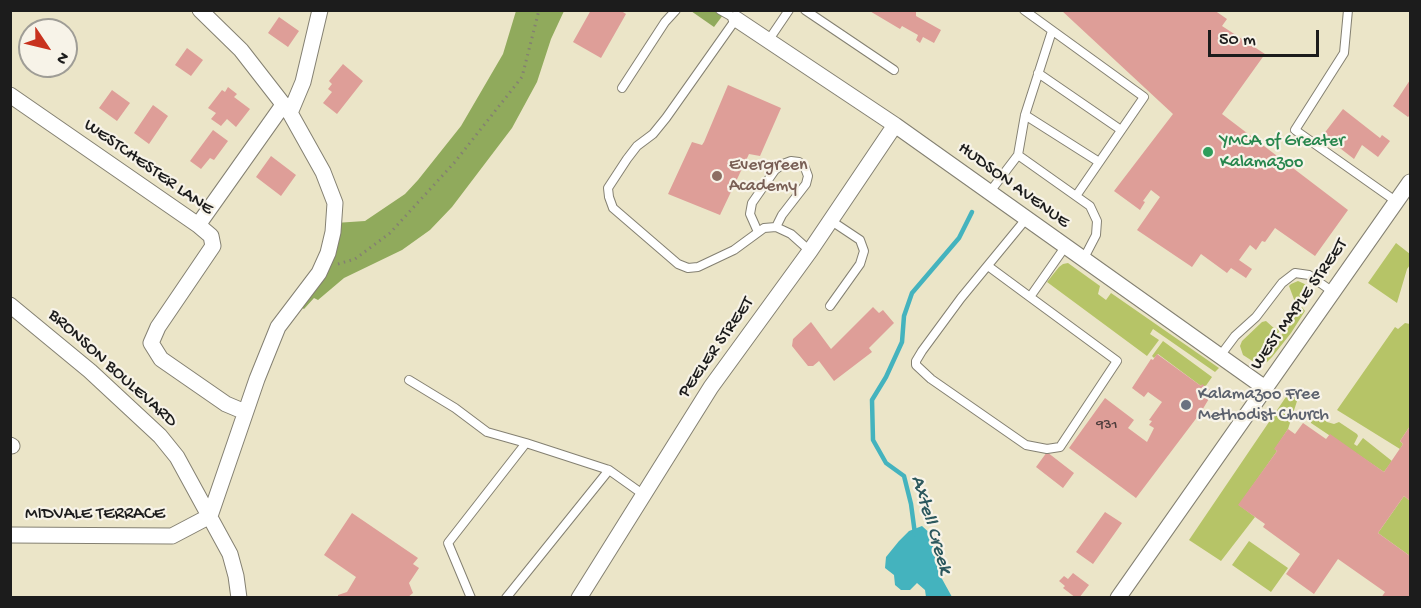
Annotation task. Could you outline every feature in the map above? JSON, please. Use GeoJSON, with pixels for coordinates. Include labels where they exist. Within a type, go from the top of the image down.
{"type":"FeatureCollection","features":[{"type":"Feature","properties":{"kind":"street"},"geometry":{"type":"LineString","coordinates":[[200,10],[241,50],[286,109],[323,171],[335,203],[333,232],[328,253],[321,269],[278,327],[245,412],[210,516]]}},
{"type":"Feature","properties":{"kind":"street"},"geometry":{"type":"LineString","coordinates":[[198,225],[286,109],[303,82],[321,10]]}},
{"type":"Feature","properties":{"kind":"street","name":"HUDSON AVENUE"},"geometry":{"type":"LineString","coordinates":[[736,19],[895,126],[1265,388]]}},
{"type":"Feature","properties":{"kind":"street","name":"WESTCHESTER LANE"},"geometry":{"type":"LineString","coordinates":[[10,95],[211,236],[213,246],[158,327],[151,344],[161,359],[226,404],[245,412]]}},
{"type":"Feature","properties":{"kind":"street","name":"PEELER STREET"},"geometry":{"type":"LineString","coordinates":[[579,597],[711,387],[810,251],[895,126]]}},
{"type":"Feature","properties":{"kind":"street","name":"WEST MAPLE STREET"},"geometry":{"type":"LineString","coordinates":[[1118,597],[1410,182]]}},
{"type":"Feature","properties":{"kind":"street","name":"BRONSON BOULEVARD"},"geometry":{"type":"LineString","coordinates":[[10,304],[90,370],[160,436],[177,457],[230,554],[239,597]]}},
{"type":"Feature","properties":{"kind":"street","name":"MIDVALE TERRACE"},"geometry":{"type":"LineString","coordinates":[[10,535],[172,536],[210,516]]}},
{"type":"Feature","properties":{"kind":"lane"},"geometry":{"type":"LineString","coordinates":[[622,88],[665,22],[676,10]]}},
{"type":"Feature","properties":{"kind":"lane"},"geometry":{"type":"LineString","coordinates":[[720,10],[736,19],[666,118],[653,134],[637,146],[608,188],[613,208],[678,264],[688,268],[698,267],[734,250],[764,228],[776,227],[791,234],[810,251]]}},
{"type":"Feature","properties":{"kind":"lane"},"geometry":{"type":"LineString","coordinates":[[768,41],[789,10]]}},
{"type":"Feature","properties":{"kind":"lane"},"geometry":{"type":"LineString","coordinates":[[805,10],[894,70]]}},
{"type":"Feature","properties":{"kind":"lane"},"geometry":{"type":"LineString","coordinates":[[1023,10],[1144,97],[1076,196]]}},
{"type":"Feature","properties":{"kind":"lane"},"geometry":{"type":"LineString","coordinates":[[1348,10],[1344,52],[1295,130],[1396,202]]}},
{"type":"Feature","properties":{"kind":"lane"},"geometry":{"type":"LineString","coordinates":[[989,193],[1018,155],[1025,115],[1052,31]]}},
{"type":"Feature","properties":{"kind":"lane"},"geometry":{"type":"LineString","coordinates":[[1038,74],[1121,130]]}},
{"type":"Feature","properties":{"kind":"lane"},"geometry":{"type":"LineString","coordinates":[[1025,115],[1099,162]]}},
{"type":"Feature","properties":{"kind":"lane"},"geometry":{"type":"LineString","coordinates":[[1018,155],[1090,206],[1097,221],[1095,235],[1083,260]]}},
{"type":"Feature","properties":{"kind":"lane"},"geometry":{"type":"LineString","coordinates":[[758,232],[750,214],[752,203],[775,170],[791,161],[799,162],[805,168],[808,176],[806,184],[782,215],[776,227]]}},
{"type":"Feature","properties":{"kind":"lane"},"geometry":{"type":"LineString","coordinates":[[988,266],[1117,361],[1058,448],[1047,449],[1026,445],[931,379],[916,365],[922,351],[988,266],[1026,219]]}},
{"type":"Feature","properties":{"kind":"lane"},"geometry":{"type":"LineString","coordinates":[[830,220],[860,240],[864,250],[860,264],[830,306]]}},
{"type":"Feature","properties":{"kind":"lane"},"geometry":{"type":"LineString","coordinates":[[1030,297],[1065,247]]}},
{"type":"Feature","properties":{"kind":"lane"},"geometry":{"type":"LineString","coordinates":[[1220,356],[1235,336],[1256,317],[1282,283],[1295,273],[1309,275],[1333,292]]}},
{"type":"Feature","properties":{"kind":"lane"},"geometry":{"type":"LineString","coordinates":[[409,381],[455,408],[487,432],[609,470],[644,495]]}},
{"type":"Feature","properties":{"kind":"lane"},"geometry":{"type":"LineString","coordinates":[[471,597],[448,543],[526,443]]}},
{"type":"Feature","properties":{"kind":"lane"},"geometry":{"type":"LineString","coordinates":[[507,597],[609,470]]}},
{"type":"Feature","properties":{"kind":"path"},"geometry":{"type":"LineString","coordinates":[[321,269],[355,260],[390,232],[454,163],[522,76],[539,10]]}},
{"type":"Feature","properties":{"kind":"green space"},"geometry":{"type":"Polygon","coordinates":[[[516,11],[564,11],[551,39],[537,82],[512,128],[452,207],[430,230],[402,250],[344,278],[318,300],[314,298],[304,309],[296,304],[320,273],[335,223],[365,221],[405,194],[461,126],[503,54],[516,11]]]}},
{"type":"Feature","properties":{"kind":"green space"},"geometry":{"type":"Polygon","coordinates":[[[691,11],[726,11],[714,27],[691,11]]]}},
{"type":"Feature","properties":{"kind":"green space"},"geometry":{"type":"Polygon","coordinates":[[[1396,243],[1410,254],[1410,265],[1397,303],[1368,283],[1396,243]]]}},
{"type":"Feature","properties":{"kind":"green space"},"geometry":{"type":"Polygon","coordinates":[[[1068,263],[1100,286],[1098,294],[1106,300],[1111,293],[1219,368],[1215,372],[1153,329],[1150,334],[1159,340],[1147,356],[1047,282],[1059,267],[1068,263]]]}},
{"type":"Feature","properties":{"kind":"green space"},"geometry":{"type":"Polygon","coordinates":[[[1298,281],[1309,286],[1279,332],[1254,362],[1243,355],[1240,346],[1242,341],[1262,322],[1266,321],[1276,330],[1295,302],[1289,286],[1298,281]]]}},
{"type":"Feature","properties":{"kind":"green space"},"geometry":{"type":"Polygon","coordinates":[[[1302,307],[1305,311],[1291,333],[1267,362],[1260,364],[1302,307]]]}},
{"type":"Feature","properties":{"kind":"green space"},"geometry":{"type":"Polygon","coordinates":[[[1405,323],[1410,324],[1410,426],[1400,441],[1403,444],[1400,449],[1337,410],[1395,327],[1398,329],[1405,323]]]}},
{"type":"Feature","properties":{"kind":"green space"},"geometry":{"type":"Polygon","coordinates":[[[1163,341],[1212,377],[1205,387],[1158,354],[1154,358],[1152,356],[1163,341]]]}},
{"type":"Feature","properties":{"kind":"green space"},"geometry":{"type":"Polygon","coordinates":[[[1292,388],[1298,398],[1288,429],[1275,449],[1277,451],[1239,505],[1255,517],[1221,561],[1189,540],[1292,388]]]}},
{"type":"Feature","properties":{"kind":"green space"},"geometry":{"type":"Polygon","coordinates":[[[1321,409],[1321,416],[1327,422],[1334,424],[1339,422],[1357,434],[1354,444],[1357,446],[1363,438],[1392,461],[1384,472],[1311,423],[1311,413],[1321,409]]]}},
{"type":"Feature","properties":{"kind":"green space"},"geometry":{"type":"Polygon","coordinates":[[[1404,496],[1410,501],[1410,556],[1378,533],[1404,496]]]}},
{"type":"Feature","properties":{"kind":"green space"},"geometry":{"type":"Polygon","coordinates":[[[1249,541],[1288,568],[1271,592],[1232,565],[1249,541]]]}},
{"type":"Feature","properties":{"kind":"water"},"geometry":{"type":"Polygon","coordinates":[[[922,526],[934,537],[935,555],[941,577],[952,597],[926,597],[925,590],[917,583],[910,590],[901,590],[895,585],[894,575],[885,568],[886,557],[899,541],[909,531],[922,526]]]}},
{"type":"Feature","properties":{"kind":"building"},"geometry":{"type":"Polygon","coordinates":[[[591,10],[620,10],[626,14],[601,58],[573,42],[591,10]]]}},
{"type":"Feature","properties":{"kind":"building"},"geometry":{"type":"Polygon","coordinates":[[[868,10],[916,10],[916,16],[941,30],[934,43],[923,37],[920,43],[916,40],[918,35],[902,26],[900,29],[868,10]]]}},
{"type":"Feature","properties":{"kind":"building","name":"YMCA of Greater Kalamazoo"},"geometry":{"type":"Polygon","coordinates":[[[1061,10],[1214,10],[1227,19],[1222,26],[1265,54],[1222,114],[1348,210],[1315,256],[1275,228],[1256,250],[1250,245],[1239,260],[1252,269],[1246,278],[1231,268],[1227,273],[1201,254],[1192,267],[1137,230],[1160,197],[1151,190],[1140,210],[1114,191],[1173,114],[1061,10]]]}},
{"type":"Feature","properties":{"kind":"building"},"geometry":{"type":"Polygon","coordinates":[[[279,17],[299,31],[288,47],[268,33],[279,17]]]}},
{"type":"Feature","properties":{"kind":"building"},"geometry":{"type":"Polygon","coordinates":[[[187,48],[203,60],[191,76],[175,65],[187,48]]]}},
{"type":"Feature","properties":{"kind":"building"},"geometry":{"type":"Polygon","coordinates":[[[343,64],[363,81],[337,114],[323,103],[332,92],[328,89],[332,84],[329,81],[343,64]]]}},
{"type":"Feature","properties":{"kind":"building"},"geometry":{"type":"Polygon","coordinates":[[[1410,80],[1410,115],[1408,117],[1393,106],[1410,80]]]}},
{"type":"Feature","properties":{"kind":"building"},"geometry":{"type":"Polygon","coordinates":[[[728,85],[781,108],[760,156],[749,154],[720,215],[668,194],[692,142],[702,145],[704,142],[728,85]]]}},
{"type":"Feature","properties":{"kind":"building"},"geometry":{"type":"Polygon","coordinates":[[[228,87],[237,94],[234,97],[250,109],[236,127],[227,119],[221,126],[211,119],[216,113],[208,108],[222,90],[225,92],[228,87]]]}},
{"type":"Feature","properties":{"kind":"building"},"geometry":{"type":"Polygon","coordinates":[[[112,90],[130,103],[117,121],[99,108],[112,90]]]}},
{"type":"Feature","properties":{"kind":"building"},"geometry":{"type":"Polygon","coordinates":[[[153,105],[168,116],[149,144],[134,133],[153,105]]]}},
{"type":"Feature","properties":{"kind":"building"},"geometry":{"type":"Polygon","coordinates":[[[1343,109],[1380,138],[1382,135],[1390,141],[1378,157],[1362,145],[1354,159],[1323,135],[1343,109]]]}},
{"type":"Feature","properties":{"kind":"building"},"geometry":{"type":"Polygon","coordinates":[[[213,130],[228,141],[214,160],[210,158],[201,169],[190,161],[213,130]]]}},
{"type":"Feature","properties":{"kind":"building"},"geometry":{"type":"Polygon","coordinates":[[[271,156],[296,175],[281,196],[256,177],[271,156]]]}},
{"type":"Feature","properties":{"kind":"building"},"geometry":{"type":"Polygon","coordinates":[[[873,307],[879,313],[883,310],[894,323],[869,348],[872,352],[834,381],[819,361],[813,366],[808,366],[792,346],[793,339],[811,322],[831,349],[873,307]]]}},
{"type":"Feature","properties":{"kind":"building"},"geometry":{"type":"Polygon","coordinates":[[[1157,354],[1213,392],[1201,412],[1136,498],[1069,448],[1105,398],[1134,420],[1128,428],[1147,442],[1154,428],[1149,425],[1152,421],[1149,420],[1162,402],[1148,392],[1144,397],[1132,388],[1151,359],[1153,360],[1157,354]]]}},
{"type":"Feature","properties":{"kind":"building"},"geometry":{"type":"Polygon","coordinates":[[[1303,423],[1326,439],[1330,434],[1384,472],[1403,444],[1400,441],[1410,426],[1410,501],[1404,496],[1378,533],[1410,556],[1410,598],[1381,598],[1385,592],[1338,559],[1314,594],[1286,574],[1300,554],[1263,527],[1265,524],[1238,505],[1277,451],[1274,449],[1288,429],[1295,434],[1303,423]]]}},
{"type":"Feature","properties":{"kind":"building"},"geometry":{"type":"Polygon","coordinates":[[[1047,452],[1074,473],[1063,488],[1036,467],[1047,452]]]}},
{"type":"Feature","properties":{"kind":"building"},"geometry":{"type":"Polygon","coordinates":[[[1105,512],[1122,523],[1093,564],[1076,552],[1105,512]]]}},
{"type":"Feature","properties":{"kind":"building"},"geometry":{"type":"Polygon","coordinates":[[[352,513],[418,558],[413,564],[419,568],[409,583],[413,593],[407,598],[338,598],[338,595],[347,592],[356,577],[324,555],[352,513]]]}},
{"type":"Feature","properties":{"kind":"building"},"geometry":{"type":"Polygon","coordinates":[[[1073,573],[1089,585],[1079,598],[1063,588],[1065,586],[1059,581],[1064,576],[1068,579],[1073,573]]]}},
{"type":"Feature","properties":{"kind":"waterway","name":"Axtell Creek"},"geometry":{"type":"LineString","coordinates":[[915,534],[904,476],[886,463],[873,440],[872,400],[886,377],[902,342],[904,316],[912,293],[959,238],[972,212]]}},
{"type":"Feature","properties":{"kind":"place","name":"YMCA of Greater Kalamazoo"},"geometry":{"type":"Point","coordinates":[1208,152]}},
{"type":"Feature","properties":{"kind":"place","name":"Evergreen Academy"},"geometry":{"type":"Point","coordinates":[717,176]}},
{"type":"Feature","properties":{"kind":"place","name":"Kalamazoo Free Methodist Church"},"geometry":{"type":"Point","coordinates":[1186,405]}}]}
